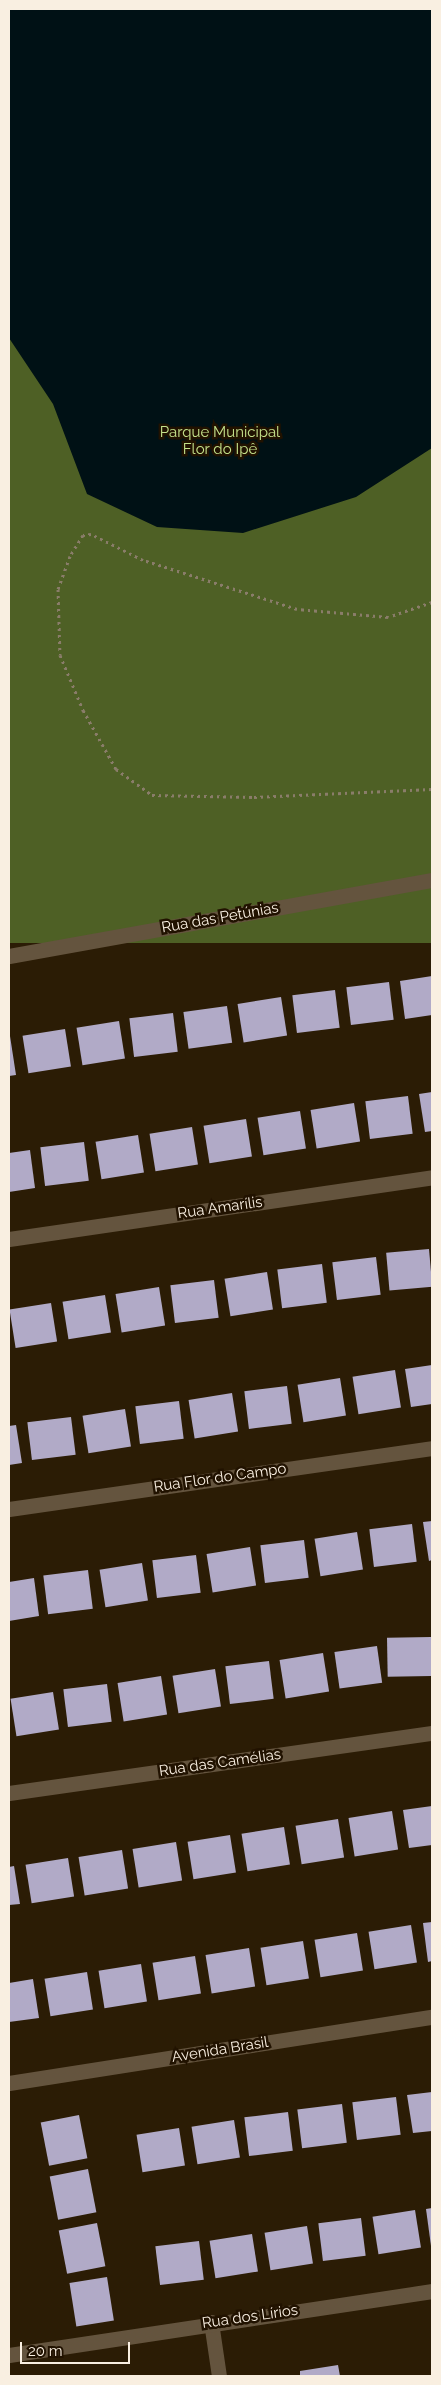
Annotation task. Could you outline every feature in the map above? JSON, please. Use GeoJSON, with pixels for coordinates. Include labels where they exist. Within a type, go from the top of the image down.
{"type":"FeatureCollection","features":[{"type":"Feature","properties":{"kind":"street","name":"Rua das Petúnias"},"geometry":{"type":"LineString","coordinates":[[9,956],[432,880]]}},
{"type":"Feature","properties":{"kind":"street","name":"Rua Amarílis"},"geometry":{"type":"LineString","coordinates":[[9,1239],[432,1177]]}},
{"type":"Feature","properties":{"kind":"street","name":"Rua Flor do Campo"},"geometry":{"type":"LineString","coordinates":[[9,1509],[432,1448]]}},
{"type":"Feature","properties":{"kind":"street","name":"Rua das Camélias"},"geometry":{"type":"LineString","coordinates":[[9,1793],[432,1733]]}},
{"type":"Feature","properties":{"kind":"street","name":"Avenida Brasil"},"geometry":{"type":"LineString","coordinates":[[9,2083],[432,2016]]}},
{"type":"Feature","properties":{"kind":"street","name":"Rua dos Lírios"},"geometry":{"type":"LineString","coordinates":[[9,2355],[210,2322],[432,2291]]}},
{"type":"Feature","properties":{"kind":"street"},"geometry":{"type":"LineString","coordinates":[[210,2322],[219,2376]]}},
{"type":"Feature","properties":{"kind":"path"},"geometry":{"type":"LineString","coordinates":[[432,602],[388,617],[297,609],[143,560],[91,534],[83,535],[70,556],[58,589],[60,655],[83,710],[116,769],[152,795],[254,797],[432,789]]}},
{"type":"Feature","properties":{"kind":"green space","name":"Parque Municipal Flor do Ipê"},"geometry":{"type":"Polygon","coordinates":[[[9,9],[432,9],[432,943],[9,943],[9,9]]]}},
{"type":"Feature","properties":{"kind":"shaded area"},"geometry":{"type":"Polygon","coordinates":[[[9,9],[432,9],[432,448],[356,497],[243,533],[157,527],[87,494],[53,404],[9,338],[9,9]]]}},
{"type":"Feature","properties":{"kind":"building"},"geometry":{"type":"Polygon","coordinates":[[[432,976],[432,1015],[405,1019],[400,981],[432,976]]]}},
{"type":"Feature","properties":{"kind":"building"},"geometry":{"type":"Polygon","coordinates":[[[389,982],[394,1020],[351,1025],[346,987],[389,982]]]}},
{"type":"Feature","properties":{"kind":"building"},"geometry":{"type":"Polygon","coordinates":[[[335,990],[340,1028],[297,1033],[292,995],[335,990]]]}},
{"type":"Feature","properties":{"kind":"building"},"geometry":{"type":"Polygon","coordinates":[[[281,997],[287,1036],[244,1042],[238,1004],[281,997]]]}},
{"type":"Feature","properties":{"kind":"building"},"geometry":{"type":"Polygon","coordinates":[[[227,1006],[232,1043],[189,1049],[183,1012],[227,1006]]]}},
{"type":"Feature","properties":{"kind":"building"},"geometry":{"type":"Polygon","coordinates":[[[173,1013],[178,1052],[134,1057],[129,1018],[173,1013]]]}},
{"type":"Feature","properties":{"kind":"building"},"geometry":{"type":"Polygon","coordinates":[[[119,1021],[125,1059],[82,1065],[77,1028],[119,1021]]]}},
{"type":"Feature","properties":{"kind":"building"},"geometry":{"type":"Polygon","coordinates":[[[65,1029],[71,1067],[28,1073],[23,1036],[65,1029]]]}},
{"type":"Feature","properties":{"kind":"building"},"geometry":{"type":"Polygon","coordinates":[[[9,1037],[16,1075],[9,1076],[9,1037]]]}},
{"type":"Feature","properties":{"kind":"building"},"geometry":{"type":"Polygon","coordinates":[[[432,1092],[432,1131],[425,1132],[419,1094],[432,1092]]]}},
{"type":"Feature","properties":{"kind":"building"},"geometry":{"type":"Polygon","coordinates":[[[408,1096],[413,1134],[370,1139],[365,1101],[408,1096]]]}},
{"type":"Feature","properties":{"kind":"building"},"geometry":{"type":"Polygon","coordinates":[[[354,1103],[360,1142],[317,1148],[311,1110],[354,1103]]]}},
{"type":"Feature","properties":{"kind":"building"},"geometry":{"type":"Polygon","coordinates":[[[300,1111],[306,1149],[263,1155],[258,1118],[300,1111]]]}},
{"type":"Feature","properties":{"kind":"building"},"geometry":{"type":"Polygon","coordinates":[[[246,1119],[252,1157],[209,1163],[204,1126],[246,1119]]]}},
{"type":"Feature","properties":{"kind":"building"},"geometry":{"type":"Polygon","coordinates":[[[192,1127],[198,1165],[155,1171],[150,1134],[192,1127]]]}},
{"type":"Feature","properties":{"kind":"building"},"geometry":{"type":"Polygon","coordinates":[[[138,1135],[144,1173],[101,1179],[96,1142],[138,1135]]]}},
{"type":"Feature","properties":{"kind":"building"},"geometry":{"type":"Polygon","coordinates":[[[84,1142],[89,1181],[45,1186],[40,1147],[84,1142]]]}},
{"type":"Feature","properties":{"kind":"building"},"geometry":{"type":"Polygon","coordinates":[[[30,1150],[35,1188],[9,1192],[9,1153],[30,1150]]]}},
{"type":"Feature","properties":{"kind":"building"},"geometry":{"type":"Polygon","coordinates":[[[429,1249],[432,1287],[389,1291],[386,1253],[429,1249]]]}},
{"type":"Feature","properties":{"kind":"building"},"geometry":{"type":"Polygon","coordinates":[[[376,1257],[381,1295],[337,1300],[332,1262],[376,1257]]]}},
{"type":"Feature","properties":{"kind":"building"},"geometry":{"type":"Polygon","coordinates":[[[322,1264],[327,1303],[282,1308],[277,1269],[322,1264]]]}},
{"type":"Feature","properties":{"kind":"building"},"geometry":{"type":"Polygon","coordinates":[[[267,1272],[273,1310],[230,1316],[225,1279],[267,1272]]]}},
{"type":"Feature","properties":{"kind":"building"},"geometry":{"type":"Polygon","coordinates":[[[214,1280],[219,1318],[175,1323],[170,1285],[214,1280]]]}},
{"type":"Feature","properties":{"kind":"building"},"geometry":{"type":"Polygon","coordinates":[[[159,1287],[165,1326],[122,1332],[116,1294],[159,1287]]]}},
{"type":"Feature","properties":{"kind":"building"},"geometry":{"type":"Polygon","coordinates":[[[105,1295],[111,1333],[68,1339],[63,1302],[105,1295]]]}},
{"type":"Feature","properties":{"kind":"building"},"geometry":{"type":"Polygon","coordinates":[[[51,1303],[57,1342],[16,1348],[10,1310],[51,1303]]]}},
{"type":"Feature","properties":{"kind":"building"},"geometry":{"type":"Polygon","coordinates":[[[432,1365],[432,1404],[411,1407],[405,1369],[432,1365]]]}},
{"type":"Feature","properties":{"kind":"building"},"geometry":{"type":"Polygon","coordinates":[[[395,1370],[401,1408],[358,1414],[353,1377],[395,1370]]]}},
{"type":"Feature","properties":{"kind":"building"},"geometry":{"type":"Polygon","coordinates":[[[340,1378],[346,1416],[303,1422],[298,1385],[340,1378]]]}},
{"type":"Feature","properties":{"kind":"building"},"geometry":{"type":"Polygon","coordinates":[[[287,1386],[292,1424],[249,1429],[244,1391],[287,1386]]]}},
{"type":"Feature","properties":{"kind":"building"},"geometry":{"type":"Polygon","coordinates":[[[232,1393],[238,1432],[195,1438],[189,1400],[232,1393]]]}},
{"type":"Feature","properties":{"kind":"building"},"geometry":{"type":"Polygon","coordinates":[[[179,1401],[184,1439],[140,1444],[135,1406],[179,1401]]]}},
{"type":"Feature","properties":{"kind":"building"},"geometry":{"type":"Polygon","coordinates":[[[125,1409],[131,1447],[88,1453],[83,1416],[125,1409]]]}},
{"type":"Feature","properties":{"kind":"building"},"geometry":{"type":"Polygon","coordinates":[[[71,1417],[76,1455],[32,1460],[27,1422],[71,1417]]]}},
{"type":"Feature","properties":{"kind":"building"},"geometry":{"type":"Polygon","coordinates":[[[16,1425],[22,1463],[9,1465],[9,1426],[16,1425]]]}},
{"type":"Feature","properties":{"kind":"building"},"geometry":{"type":"Polygon","coordinates":[[[432,1521],[432,1560],[429,1561],[423,1522],[432,1521]]]}},
{"type":"Feature","properties":{"kind":"building"},"geometry":{"type":"Polygon","coordinates":[[[412,1524],[417,1562],[374,1567],[369,1529],[412,1524]]]}},
{"type":"Feature","properties":{"kind":"building"},"geometry":{"type":"Polygon","coordinates":[[[357,1532],[363,1570],[320,1576],[315,1539],[357,1532]]]}},
{"type":"Feature","properties":{"kind":"building"},"geometry":{"type":"Polygon","coordinates":[[[304,1540],[309,1578],[265,1583],[260,1545],[304,1540]]]}},
{"type":"Feature","properties":{"kind":"building"},"geometry":{"type":"Polygon","coordinates":[[[250,1547],[256,1586],[213,1592],[207,1554],[250,1547]]]}},
{"type":"Feature","properties":{"kind":"building"},"geometry":{"type":"Polygon","coordinates":[[[196,1555],[201,1593],[157,1598],[152,1560],[196,1555]]]}},
{"type":"Feature","properties":{"kind":"building"},"geometry":{"type":"Polygon","coordinates":[[[142,1563],[148,1601],[105,1607],[100,1570],[142,1563]]]}},
{"type":"Feature","properties":{"kind":"building"},"geometry":{"type":"Polygon","coordinates":[[[88,1570],[93,1609],[48,1614],[43,1575],[88,1570]]]}},
{"type":"Feature","properties":{"kind":"building"},"geometry":{"type":"Polygon","coordinates":[[[34,1578],[39,1616],[9,1621],[9,1582],[34,1578]]]}},
{"type":"Feature","properties":{"kind":"building"},"geometry":{"type":"Polygon","coordinates":[[[431,1637],[432,1676],[388,1677],[387,1638],[431,1637]]]}},
{"type":"Feature","properties":{"kind":"building"},"geometry":{"type":"Polygon","coordinates":[[[377,1646],[382,1683],[340,1689],[334,1652],[377,1646]]]}},
{"type":"Feature","properties":{"kind":"building"},"geometry":{"type":"Polygon","coordinates":[[[323,1653],[329,1692],[286,1698],[280,1660],[323,1653]]]}},
{"type":"Feature","properties":{"kind":"building"},"geometry":{"type":"Polygon","coordinates":[[[269,1661],[274,1699],[230,1704],[225,1666],[269,1661]]]}},
{"type":"Feature","properties":{"kind":"building"},"geometry":{"type":"Polygon","coordinates":[[[215,1669],[221,1707],[178,1713],[173,1676],[215,1669]]]}},
{"type":"Feature","properties":{"kind":"building"},"geometry":{"type":"Polygon","coordinates":[[[161,1676],[167,1715],[124,1721],[118,1683],[161,1676]]]}},
{"type":"Feature","properties":{"kind":"building"},"geometry":{"type":"Polygon","coordinates":[[[107,1684],[112,1722],[68,1727],[63,1689],[107,1684]]]}},
{"type":"Feature","properties":{"kind":"building"},"geometry":{"type":"Polygon","coordinates":[[[53,1692],[59,1730],[16,1736],[11,1699],[53,1692]]]}},
{"type":"Feature","properties":{"kind":"building"},"geometry":{"type":"Polygon","coordinates":[[[432,1806],[432,1845],[409,1848],[403,1810],[432,1806]]]}},
{"type":"Feature","properties":{"kind":"building"},"geometry":{"type":"Polygon","coordinates":[[[392,1811],[398,1850],[355,1856],[349,1818],[392,1811]]]}},
{"type":"Feature","properties":{"kind":"building"},"geometry":{"type":"Polygon","coordinates":[[[338,1819],[344,1858],[302,1864],[296,1826],[338,1819]]]}},
{"type":"Feature","properties":{"kind":"building"},"geometry":{"type":"Polygon","coordinates":[[[284,1827],[290,1865],[247,1871],[242,1834],[284,1827]]]}},
{"type":"Feature","properties":{"kind":"building"},"geometry":{"type":"Polygon","coordinates":[[[230,1835],[236,1873],[193,1879],[188,1842],[230,1835]]]}},
{"type":"Feature","properties":{"kind":"building"},"geometry":{"type":"Polygon","coordinates":[[[176,1842],[182,1881],[139,1887],[133,1849],[176,1842]]]}},
{"type":"Feature","properties":{"kind":"building"},"geometry":{"type":"Polygon","coordinates":[[[122,1850],[128,1889],[85,1895],[79,1857],[122,1850]]]}},
{"type":"Feature","properties":{"kind":"building"},"geometry":{"type":"Polygon","coordinates":[[[68,1858],[74,1897],[32,1903],[26,1865],[68,1858]]]}},
{"type":"Feature","properties":{"kind":"building"},"geometry":{"type":"Polygon","coordinates":[[[14,1866],[20,1904],[9,1905],[9,1867],[14,1866]]]}},
{"type":"Feature","properties":{"kind":"building"},"geometry":{"type":"Polygon","coordinates":[[[432,1922],[432,1961],[428,1962],[423,1923],[432,1922]]]}},
{"type":"Feature","properties":{"kind":"building"},"geometry":{"type":"Polygon","coordinates":[[[411,1925],[417,1963],[374,1969],[369,1932],[411,1925]]]}},
{"type":"Feature","properties":{"kind":"building"},"geometry":{"type":"Polygon","coordinates":[[[357,1933],[363,1971],[320,1977],[315,1940],[357,1933]]]}},
{"type":"Feature","properties":{"kind":"building"},"geometry":{"type":"Polygon","coordinates":[[[303,1941],[309,1979],[266,1985],[261,1948],[303,1941]]]}},
{"type":"Feature","properties":{"kind":"building"},"geometry":{"type":"Polygon","coordinates":[[[249,1948],[255,1987],[212,1993],[206,1955],[249,1948]]]}},
{"type":"Feature","properties":{"kind":"building"},"geometry":{"type":"Polygon","coordinates":[[[195,1956],[201,1994],[158,2000],[153,1963],[195,1956]]]}},
{"type":"Feature","properties":{"kind":"building"},"geometry":{"type":"Polygon","coordinates":[[[141,1964],[147,2002],[104,2008],[99,1971],[141,1964]]]}},
{"type":"Feature","properties":{"kind":"building"},"geometry":{"type":"Polygon","coordinates":[[[87,1972],[93,2010],[50,2016],[45,1979],[87,1972]]]}},
{"type":"Feature","properties":{"kind":"building"},"geometry":{"type":"Polygon","coordinates":[[[33,1979],[39,2018],[9,2022],[9,1983],[33,1979]]]}},
{"type":"Feature","properties":{"kind":"building"},"geometry":{"type":"Polygon","coordinates":[[[432,2092],[432,2131],[413,2133],[407,2095],[432,2092]]]}},
{"type":"Feature","properties":{"kind":"building"},"geometry":{"type":"Polygon","coordinates":[[[396,2097],[401,2135],[357,2140],[352,2102],[396,2097]]]}},
{"type":"Feature","properties":{"kind":"building"},"geometry":{"type":"Polygon","coordinates":[[[342,2104],[347,2143],[302,2148],[297,2109],[342,2104]]]}},
{"type":"Feature","properties":{"kind":"building"},"geometry":{"type":"Polygon","coordinates":[[[288,2112],[293,2151],[249,2156],[244,2117],[288,2112]]]}},
{"type":"Feature","properties":{"kind":"building"},"geometry":{"type":"Polygon","coordinates":[[[79,2115],[87,2158],[49,2166],[41,2122],[79,2115]]]}},
{"type":"Feature","properties":{"kind":"building"},"geometry":{"type":"Polygon","coordinates":[[[234,2120],[240,2158],[197,2164],[192,2127],[234,2120]]]}},
{"type":"Feature","properties":{"kind":"building"},"geometry":{"type":"Polygon","coordinates":[[[179,2128],[185,2166],[142,2172],[137,2135],[179,2128]]]}},
{"type":"Feature","properties":{"kind":"building"},"geometry":{"type":"Polygon","coordinates":[[[88,2169],[96,2212],[58,2220],[50,2176],[88,2169]]]}},
{"type":"Feature","properties":{"kind":"building"},"geometry":{"type":"Polygon","coordinates":[[[432,2208],[432,2246],[431,2246],[426,2209],[432,2208]]]}},
{"type":"Feature","properties":{"kind":"building"},"geometry":{"type":"Polygon","coordinates":[[[415,2210],[421,2248],[378,2254],[373,2217],[415,2210]]]}},
{"type":"Feature","properties":{"kind":"building"},"geometry":{"type":"Polygon","coordinates":[[[361,2218],[366,2256],[323,2261],[318,2223],[361,2218]]]}},
{"type":"Feature","properties":{"kind":"building"},"geometry":{"type":"Polygon","coordinates":[[[97,2223],[105,2266],[67,2274],[59,2230],[97,2223]]]}},
{"type":"Feature","properties":{"kind":"building"},"geometry":{"type":"Polygon","coordinates":[[[307,2226],[313,2264],[270,2270],[265,2233],[307,2226]]]}},
{"type":"Feature","properties":{"kind":"building"},"geometry":{"type":"Polygon","coordinates":[[[252,2234],[258,2272],[215,2278],[210,2241],[252,2234]]]}},
{"type":"Feature","properties":{"kind":"building"},"geometry":{"type":"Polygon","coordinates":[[[199,2241],[204,2280],[160,2285],[155,2246],[199,2241]]]}},
{"type":"Feature","properties":{"kind":"building"},"geometry":{"type":"Polygon","coordinates":[[[107,2277],[114,2320],[76,2326],[69,2283],[107,2277]]]}},
{"type":"Feature","properties":{"kind":"building"},"geometry":{"type":"Polygon","coordinates":[[[338,2365],[340,2376],[300,2376],[300,2371],[338,2365]]]}}]}
